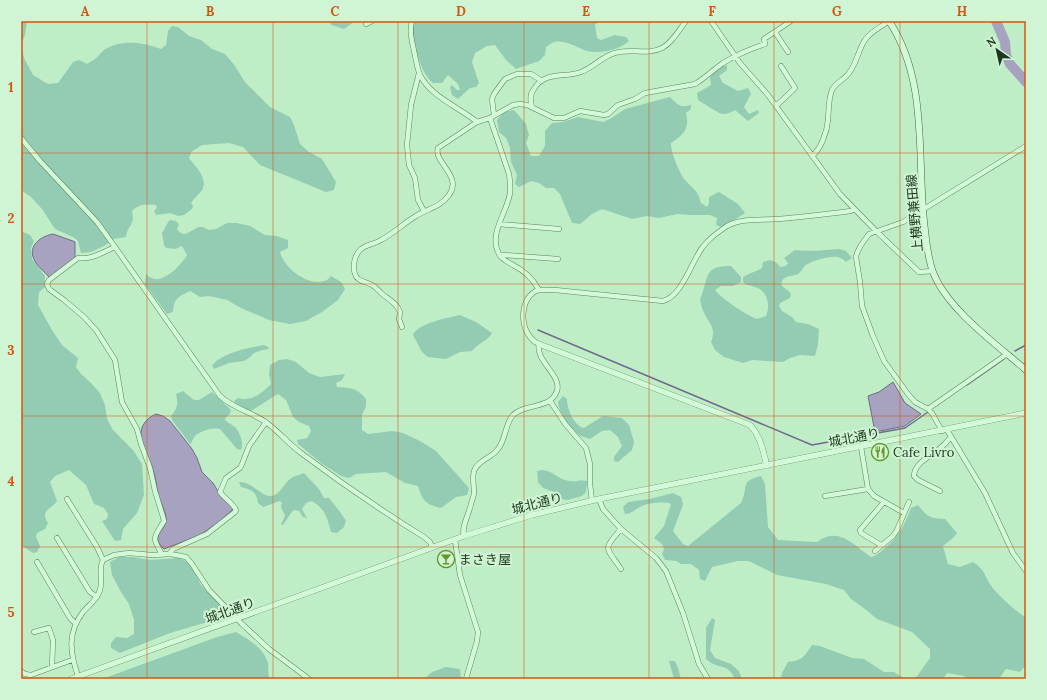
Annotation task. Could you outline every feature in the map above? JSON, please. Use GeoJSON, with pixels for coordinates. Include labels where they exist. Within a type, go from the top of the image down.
{"type":"FeatureCollection","features":[{"type":"Feature","properties":{"kind":"main road","name":"上横野兼田線"},"geometry":{"type":"LineString","coordinates":[[889,21],[903,45],[913,77],[920,150],[922,209],[926,242],[933,271],[941,287],[967,318],[1026,370]]}},
{"type":"Feature","properties":{"kind":"street"},"geometry":{"type":"LineString","coordinates":[[366,24],[372,21]]}},
{"type":"Feature","properties":{"kind":"street"},"geometry":{"type":"LineString","coordinates":[[412,21],[410,27],[411,35],[421,77],[434,92],[477,122]]}},
{"type":"Feature","properties":{"kind":"street"},"geometry":{"type":"LineString","coordinates":[[532,107],[530,102],[532,92],[542,81],[552,76],[580,73],[611,54],[626,51],[648,52],[661,49],[671,41],[686,21]]}},
{"type":"Feature","properties":{"kind":"street"},"geometry":{"type":"LineString","coordinates":[[711,21],[735,56],[776,106],[840,194],[919,272],[933,271]]}},
{"type":"Feature","properties":{"kind":"street"},"geometry":{"type":"LineString","coordinates":[[402,327],[399,319],[400,312],[396,305],[376,287],[358,280],[355,276],[355,260],[358,253],[362,249],[382,240],[424,211],[429,211],[449,195],[452,190],[451,176],[439,157],[438,148],[477,122],[513,105],[520,104],[532,107],[554,118],[564,118],[580,111],[604,115],[623,103],[646,93],[695,84],[735,56],[765,44],[764,39],[790,21]]}},
{"type":"Feature","properties":{"kind":"street"},"geometry":{"type":"LineString","coordinates":[[812,156],[818,149],[828,122],[828,105],[833,89],[850,73],[865,40],[869,35],[889,21]]}},
{"type":"Feature","properties":{"kind":"street"},"geometry":{"type":"LineString","coordinates":[[775,32],[788,52]]}},
{"type":"Feature","properties":{"kind":"street"},"geometry":{"type":"LineString","coordinates":[[776,106],[795,88],[781,66]]}},
{"type":"Feature","properties":{"kind":"street"},"geometry":{"type":"LineString","coordinates":[[419,73],[411,105],[407,145],[409,165],[415,178],[418,200],[424,211]]}},
{"type":"Feature","properties":{"kind":"street"},"geometry":{"type":"LineString","coordinates":[[539,290],[530,276],[503,260],[497,249],[496,242],[499,224],[507,204],[510,193],[510,184],[492,116],[492,99],[505,79],[517,74],[531,74],[542,81]]}},
{"type":"Feature","properties":{"kind":"street"},"geometry":{"type":"LineString","coordinates":[[21,138],[40,161],[85,209],[115,247],[220,396],[234,406],[266,422],[323,470],[356,494],[424,537],[430,542],[432,547]]}},
{"type":"Feature","properties":{"kind":"street"},"geometry":{"type":"LineString","coordinates":[[1026,146],[903,222],[876,231],[867,236],[860,245],[856,257],[862,306],[884,361],[915,402],[928,409],[951,437],[967,461],[985,493],[1013,553],[1026,571]]}},
{"type":"Feature","properties":{"kind":"street"},"geometry":{"type":"LineString","coordinates":[[767,466],[760,439],[757,432],[750,425],[534,342],[529,337],[524,324],[527,300],[531,294],[539,290],[555,290],[587,292],[663,301],[672,297],[678,290],[702,248],[710,239],[728,225],[748,221],[821,215],[854,209]]}},
{"type":"Feature","properties":{"kind":"street"},"geometry":{"type":"LineString","coordinates":[[499,224],[559,229]]}},
{"type":"Feature","properties":{"kind":"street"},"geometry":{"type":"LineString","coordinates":[[115,247],[103,251],[94,257],[86,259],[78,258],[49,280],[47,284],[49,289],[64,300],[96,330],[115,360],[122,402],[137,429],[150,468],[164,521],[156,533],[155,538],[155,543],[162,554]]}},
{"type":"Feature","properties":{"kind":"street"},"geometry":{"type":"LineString","coordinates":[[500,256],[558,259]]}},
{"type":"Feature","properties":{"kind":"street"},"geometry":{"type":"LineString","coordinates":[[464,536],[463,530],[472,504],[474,493],[474,470],[478,465],[498,450],[513,415],[521,410],[550,400],[556,392],[556,382],[540,356],[538,349],[539,344]]}},
{"type":"Feature","properties":{"kind":"street"},"geometry":{"type":"LineString","coordinates":[[928,409],[1008,354]]}},
{"type":"Feature","properties":{"kind":"street"},"geometry":{"type":"LineString","coordinates":[[550,400],[566,425],[586,448],[590,464],[592,501]]}},
{"type":"Feature","properties":{"kind":"street","name":"城北通り"},"geometry":{"type":"LineString","coordinates":[[71,679],[432,547],[532,515],[592,501],[1026,413]]}},
{"type":"Feature","properties":{"kind":"street"},"geometry":{"type":"LineString","coordinates":[[169,554],[173,549],[207,534],[235,512],[236,508],[224,498],[220,492],[226,478],[240,468],[248,446],[266,422]]}},
{"type":"Feature","properties":{"kind":"street"},"geometry":{"type":"LineString","coordinates":[[940,491],[918,480],[914,476],[914,472],[921,462],[937,451],[951,437]]}},
{"type":"Feature","properties":{"kind":"street"},"geometry":{"type":"LineString","coordinates":[[861,447],[868,489],[874,496],[904,514]]}},
{"type":"Feature","properties":{"kind":"street"},"geometry":{"type":"LineString","coordinates":[[825,496],[868,489]]}},
{"type":"Feature","properties":{"kind":"street"},"geometry":{"type":"LineString","coordinates":[[67,499],[97,547],[103,560],[101,568],[101,586],[97,597],[83,613],[76,624],[71,639],[70,651],[78,676]]}},
{"type":"Feature","properties":{"kind":"street"},"geometry":{"type":"LineString","coordinates":[[599,500],[603,509],[621,529],[656,558],[666,571],[683,613],[699,664],[708,679]]}},
{"type":"Feature","properties":{"kind":"street"},"geometry":{"type":"LineString","coordinates":[[881,545],[861,533],[860,530],[884,502]]}},
{"type":"Feature","properties":{"kind":"street"},"geometry":{"type":"LineString","coordinates":[[875,551],[893,536],[909,502]]}},
{"type":"Feature","properties":{"kind":"street"},"geometry":{"type":"LineString","coordinates":[[621,529],[607,546],[608,550],[621,569]]}},
{"type":"Feature","properties":{"kind":"street"},"geometry":{"type":"LineString","coordinates":[[57,538],[90,592],[97,597]]}},
{"type":"Feature","properties":{"kind":"street"},"geometry":{"type":"LineString","coordinates":[[455,540],[460,575],[478,632],[466,679]]}},
{"type":"Feature","properties":{"kind":"street"},"geometry":{"type":"LineString","coordinates":[[103,560],[121,553],[152,555],[169,554],[186,557],[209,590],[237,619],[269,649],[309,679]]}},
{"type":"Feature","properties":{"kind":"street"},"geometry":{"type":"LineString","coordinates":[[37,562],[70,618],[76,624]]}},
{"type":"Feature","properties":{"kind":"street"},"geometry":{"type":"LineString","coordinates":[[34,632],[50,628],[53,640],[52,667]]}},
{"type":"Feature","properties":{"kind":"street"},"geometry":{"type":"LineString","coordinates":[[21,671],[25,674],[31,675],[72,660]]}},
{"type":"Feature","properties":{"kind":"green space"},"geometry":{"type":"Polygon","coordinates":[[[21,21],[27,21],[25,35],[21,45],[21,21]]]}},
{"type":"Feature","properties":{"kind":"green space"},"geometry":{"type":"Polygon","coordinates":[[[330,21],[355,21],[344,29],[331,25],[330,21]]]}},
{"type":"Feature","properties":{"kind":"green space"},"geometry":{"type":"Polygon","coordinates":[[[414,21],[599,21],[595,25],[597,38],[601,40],[615,35],[626,37],[629,41],[620,47],[602,52],[584,50],[566,43],[554,42],[546,47],[545,55],[539,61],[516,69],[506,60],[495,45],[487,46],[475,53],[472,62],[479,83],[476,87],[470,88],[458,99],[452,95],[450,87],[452,85],[457,90],[460,90],[458,84],[448,75],[442,83],[433,83],[424,71],[418,57],[412,28],[414,21]]]}},
{"type":"Feature","properties":{"kind":"green space"},"geometry":{"type":"Polygon","coordinates":[[[172,26],[178,27],[189,36],[201,40],[212,49],[225,54],[245,82],[270,107],[290,117],[300,144],[309,152],[322,159],[336,182],[334,190],[326,192],[260,165],[243,147],[229,143],[202,145],[191,152],[189,158],[200,172],[204,184],[202,190],[191,203],[193,206],[192,209],[184,215],[178,216],[170,213],[156,215],[154,211],[157,208],[156,205],[140,206],[132,211],[133,220],[126,237],[114,239],[91,252],[81,253],[78,241],[73,237],[55,229],[42,209],[31,197],[21,190],[21,45],[24,58],[33,75],[48,84],[58,83],[73,62],[79,60],[87,64],[104,50],[117,44],[139,43],[161,49],[166,45],[168,31],[172,26]]]}},
{"type":"Feature","properties":{"kind":"green space"},"geometry":{"type":"Polygon","coordinates":[[[727,65],[727,70],[719,76],[723,83],[738,91],[748,88],[751,94],[744,107],[749,114],[758,110],[759,113],[748,121],[735,110],[721,114],[698,100],[697,93],[711,85],[710,77],[719,68],[727,65]]]}},
{"type":"Feature","properties":{"kind":"green space"},"geometry":{"type":"Polygon","coordinates":[[[670,97],[679,105],[691,105],[691,109],[686,113],[687,123],[684,131],[671,143],[674,157],[680,172],[685,180],[697,192],[701,203],[707,207],[709,197],[719,192],[738,204],[745,213],[736,219],[721,227],[716,225],[717,218],[710,215],[677,214],[659,218],[647,216],[632,219],[602,209],[592,214],[580,224],[572,223],[560,194],[554,188],[546,188],[539,183],[531,181],[519,187],[515,184],[517,175],[511,162],[510,148],[506,138],[499,132],[497,120],[504,112],[514,110],[526,124],[529,135],[526,143],[531,156],[539,156],[545,146],[545,131],[552,123],[563,122],[578,117],[603,122],[625,109],[670,97]]]}},
{"type":"Feature","properties":{"kind":"green space"},"geometry":{"type":"Polygon","coordinates":[[[170,220],[176,221],[179,224],[177,229],[183,234],[200,227],[209,230],[216,229],[227,223],[237,223],[250,226],[265,235],[277,236],[288,240],[288,248],[280,252],[282,258],[291,270],[304,278],[317,282],[325,281],[331,276],[341,282],[345,289],[338,300],[322,312],[306,321],[290,324],[269,320],[241,308],[227,300],[209,296],[200,297],[190,291],[177,298],[174,304],[173,312],[167,314],[145,284],[146,274],[151,278],[163,278],[169,275],[187,255],[182,246],[175,249],[166,248],[164,245],[162,233],[170,220]]]}},
{"type":"Feature","properties":{"kind":"green space"},"geometry":{"type":"Polygon","coordinates":[[[21,231],[30,235],[34,241],[31,248],[32,259],[45,276],[45,287],[39,292],[38,305],[62,345],[78,358],[76,367],[100,393],[105,405],[107,419],[113,430],[133,450],[142,464],[144,495],[137,513],[123,529],[121,540],[115,541],[102,521],[107,519],[108,514],[104,508],[94,504],[86,485],[69,470],[55,476],[50,482],[57,501],[46,512],[45,515],[48,523],[45,529],[37,533],[36,537],[40,546],[37,552],[33,553],[21,545],[21,231]]]}},
{"type":"Feature","properties":{"kind":"green space"},"geometry":{"type":"Polygon","coordinates":[[[839,249],[846,251],[852,258],[846,262],[838,257],[820,259],[804,267],[798,274],[783,279],[781,284],[791,294],[790,298],[780,303],[779,306],[782,311],[792,317],[796,322],[808,324],[819,329],[818,344],[815,356],[800,355],[783,362],[752,360],[743,363],[724,357],[715,350],[711,342],[713,330],[703,311],[700,299],[706,280],[711,271],[722,266],[731,266],[741,277],[741,282],[733,286],[721,286],[715,290],[734,306],[757,319],[766,316],[768,307],[767,298],[759,289],[743,282],[743,277],[762,268],[763,262],[770,260],[777,263],[780,267],[786,266],[788,263],[784,258],[795,250],[811,251],[839,249]]]}},
{"type":"Feature","properties":{"kind":"green space"},"geometry":{"type":"Polygon","coordinates":[[[460,315],[476,322],[492,333],[472,351],[460,352],[446,359],[428,357],[422,352],[413,335],[416,331],[427,324],[460,315]]]}},
{"type":"Feature","properties":{"kind":"green space"},"geometry":{"type":"Polygon","coordinates":[[[264,345],[269,349],[254,353],[244,361],[229,363],[214,369],[212,366],[216,361],[228,354],[264,345]]]}},
{"type":"Feature","properties":{"kind":"green space"},"geometry":{"type":"Polygon","coordinates":[[[287,359],[296,362],[309,373],[320,377],[345,374],[342,380],[336,383],[337,387],[354,389],[366,399],[366,406],[362,415],[362,430],[368,434],[392,431],[403,433],[420,441],[436,451],[469,488],[467,495],[456,497],[441,508],[425,501],[418,486],[405,483],[386,472],[356,474],[349,478],[341,476],[321,463],[298,444],[297,440],[307,438],[311,431],[309,426],[299,422],[293,417],[286,400],[278,394],[251,411],[236,404],[234,401],[238,398],[252,398],[264,391],[271,384],[269,374],[270,365],[279,360],[287,359]]]}},
{"type":"Feature","properties":{"kind":"green space"},"geometry":{"type":"Polygon","coordinates":[[[183,391],[194,400],[199,400],[212,392],[231,410],[230,414],[225,420],[236,428],[239,433],[242,441],[241,450],[237,449],[220,429],[211,429],[200,433],[195,436],[190,444],[172,420],[171,416],[177,405],[176,394],[183,391]]]}},
{"type":"Feature","properties":{"kind":"green space"},"geometry":{"type":"Polygon","coordinates":[[[563,396],[567,399],[568,407],[574,421],[580,427],[584,428],[603,416],[622,418],[629,425],[634,442],[632,450],[618,462],[614,461],[614,457],[622,446],[618,437],[610,430],[602,431],[590,439],[577,433],[560,410],[558,402],[563,396]]]}},
{"type":"Feature","properties":{"kind":"green space"},"geometry":{"type":"Polygon","coordinates":[[[542,470],[568,481],[587,481],[586,492],[582,496],[567,500],[561,499],[554,492],[543,488],[538,482],[537,471],[542,470]]]}},
{"type":"Feature","properties":{"kind":"green space"},"geometry":{"type":"Polygon","coordinates":[[[304,473],[319,489],[324,498],[329,498],[346,521],[344,527],[337,533],[331,532],[323,510],[312,501],[306,503],[302,509],[307,518],[303,517],[299,511],[294,510],[283,525],[281,524],[285,516],[281,507],[282,503],[280,501],[263,507],[258,503],[255,493],[241,487],[239,482],[248,484],[264,495],[272,496],[280,491],[291,478],[304,473]]]}},
{"type":"Feature","properties":{"kind":"green space"},"geometry":{"type":"Polygon","coordinates":[[[761,476],[765,484],[768,527],[778,540],[817,542],[832,536],[839,537],[846,539],[871,557],[875,556],[894,540],[911,508],[918,505],[929,516],[945,519],[957,533],[943,546],[948,564],[960,567],[973,562],[982,570],[997,593],[1026,618],[1026,665],[1020,672],[1006,669],[999,679],[968,679],[964,676],[947,673],[943,679],[915,679],[930,658],[930,649],[912,632],[877,619],[851,599],[844,590],[826,584],[777,575],[749,561],[738,561],[712,567],[705,581],[700,579],[699,570],[691,564],[681,564],[676,561],[665,560],[662,554],[664,549],[662,544],[654,538],[664,526],[671,504],[651,504],[643,506],[627,514],[625,514],[623,507],[628,502],[650,499],[673,493],[681,497],[683,505],[673,531],[683,544],[688,546],[741,503],[747,483],[754,478],[761,476]]]}},
{"type":"Feature","properties":{"kind":"green space"},"geometry":{"type":"Polygon","coordinates":[[[119,557],[133,557],[150,560],[179,558],[187,562],[192,567],[201,585],[227,610],[225,617],[170,633],[120,653],[111,648],[111,643],[116,637],[127,638],[134,634],[134,620],[129,604],[112,575],[110,562],[119,557]]]}},
{"type":"Feature","properties":{"kind":"green space"},"geometry":{"type":"Polygon","coordinates":[[[712,618],[715,620],[710,650],[715,658],[731,664],[739,671],[742,679],[735,679],[729,670],[706,659],[706,628],[712,618]]]}},
{"type":"Feature","properties":{"kind":"green space"},"geometry":{"type":"Polygon","coordinates":[[[236,632],[255,644],[263,653],[268,663],[268,673],[270,679],[102,679],[217,637],[236,632]]]}},
{"type":"Feature","properties":{"kind":"green space"},"geometry":{"type":"Polygon","coordinates":[[[812,645],[820,646],[852,658],[864,659],[884,672],[894,672],[905,679],[781,679],[782,673],[788,662],[803,657],[812,645]]]}},
{"type":"Feature","properties":{"kind":"green space"},"geometry":{"type":"Polygon","coordinates":[[[669,661],[675,661],[681,679],[674,679],[669,661]]]}},
{"type":"Feature","properties":{"kind":"green space"},"geometry":{"type":"Polygon","coordinates":[[[446,667],[460,669],[461,679],[424,679],[432,672],[446,667]]]}},
{"type":"Feature","properties":{"kind":"shaded area"},"geometry":{"type":"Polygon","coordinates":[[[53,234],[75,242],[75,258],[49,277],[36,263],[32,253],[35,244],[38,241],[48,235],[53,234]]]}},
{"type":"Feature","properties":{"kind":"shaded area"},"geometry":{"type":"Polygon","coordinates":[[[893,382],[905,403],[921,414],[905,426],[875,432],[868,396],[879,392],[893,382]]]}},
{"type":"Feature","properties":{"kind":"shaded area"},"geometry":{"type":"Polygon","coordinates":[[[156,414],[163,416],[170,421],[192,449],[202,472],[213,483],[222,498],[233,509],[219,522],[200,535],[164,549],[158,540],[158,536],[166,522],[166,517],[159,497],[153,470],[141,436],[144,423],[156,414]]]}},
{"type":"Feature","properties":{"kind":"waterway"},"geometry":{"type":"LineString","coordinates":[[996,21],[1005,42],[1006,55],[1010,64],[1026,82]]}},
{"type":"Feature","properties":{"kind":"waterway"},"geometry":{"type":"LineString","coordinates":[[538,330],[812,445],[905,428],[928,412]]}},
{"type":"Feature","properties":{"kind":"waterway"},"geometry":{"type":"LineString","coordinates":[[1015,351],[1026,345]]}},
{"type":"Feature","properties":{"kind":"waterway"},"geometry":{"type":"LineString","coordinates":[[967,385],[1004,359]]}},
{"type":"Feature","properties":{"kind":"place","name":"Cafe Livro"},"geometry":{"type":"Point","coordinates":[880,452]}},
{"type":"Feature","properties":{"kind":"place","name":"まさき屋"},"geometry":{"type":"Point","coordinates":[446,559]}}]}
